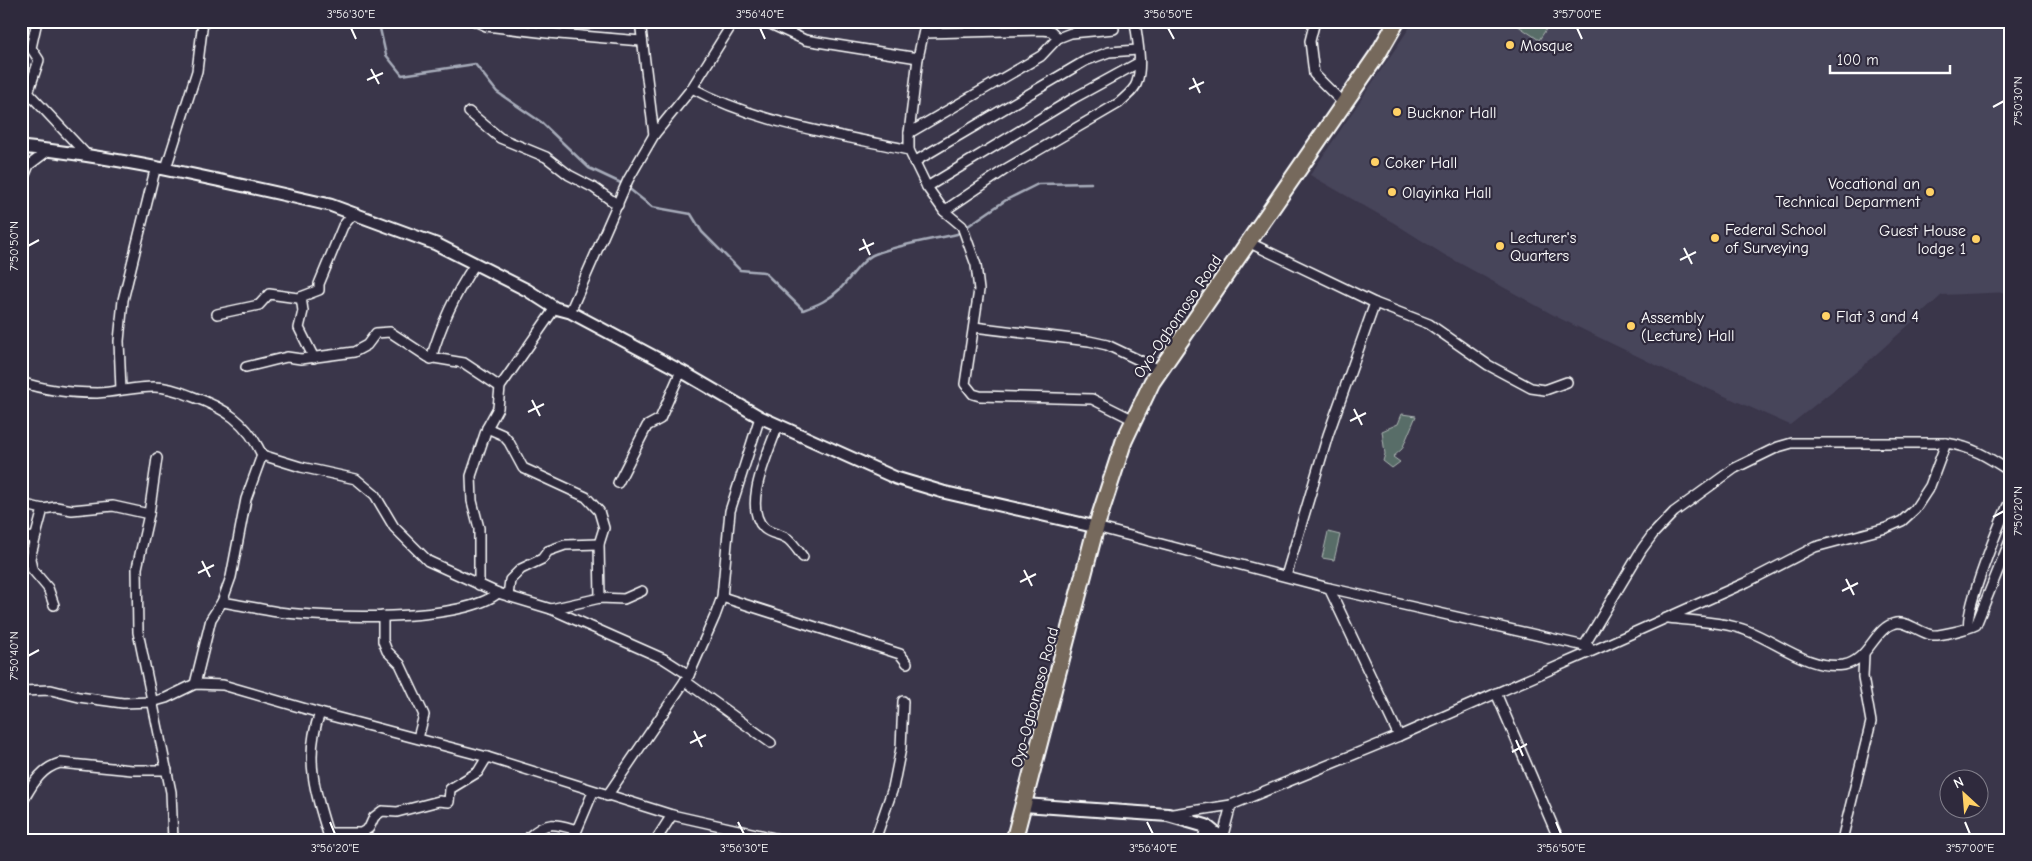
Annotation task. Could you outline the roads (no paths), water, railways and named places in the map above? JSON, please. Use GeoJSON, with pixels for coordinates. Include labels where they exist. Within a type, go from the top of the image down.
{"type":"FeatureCollection","features":[{"type":"Feature","properties":{"kind":"highway","name":"Oyo-Ogbomoso Road"},"geometry":{"type":"LineString","coordinates":[[1014,840],[1096,527],[1124,441],[1152,382],[1378,54],[1397,21]]}},
{"type":"Feature","properties":{"kind":"main road"},"geometry":{"type":"LineString","coordinates":[[1024,806],[1122,810],[1168,815],[1206,826],[1223,839]]}},
{"type":"Feature","properties":{"kind":"street"},"geometry":{"type":"LineString","coordinates":[[28,93],[39,60],[31,48],[38,21]]}},
{"type":"Feature","properties":{"kind":"street"},"geometry":{"type":"LineString","coordinates":[[121,390],[119,341],[123,300],[161,167],[197,71],[203,21]]}},
{"type":"Feature","properties":{"kind":"street"},"geometry":{"type":"LineString","coordinates":[[475,21],[547,34],[640,41]]}},
{"type":"Feature","properties":{"kind":"street"},"geometry":{"type":"LineString","coordinates":[[640,21],[640,41],[648,82],[654,135]]}},
{"type":"Feature","properties":{"kind":"street"},"geometry":{"type":"LineString","coordinates":[[570,312],[628,180],[654,135],[692,88],[734,21]]}},
{"type":"Feature","properties":{"kind":"street"},"geometry":{"type":"LineString","coordinates":[[764,21],[805,40],[918,58]]}},
{"type":"Feature","properties":{"kind":"street"},"geometry":{"type":"LineString","coordinates":[[926,21],[925,33],[918,58],[909,133],[909,150],[927,187],[944,211],[962,226],[976,265],[979,290],[965,384],[973,394],[980,396],[1092,399],[1134,420]]}},
{"type":"Feature","properties":{"kind":"street"},"geometry":{"type":"LineString","coordinates":[[944,211],[1006,169],[1119,103],[1137,83],[1138,50],[1135,21]]}},
{"type":"Feature","properties":{"kind":"street"},"geometry":{"type":"LineString","coordinates":[[1315,21],[1310,41],[1314,74],[1344,104]]}},
{"type":"Feature","properties":{"kind":"street"},"geometry":{"type":"LineString","coordinates":[[925,33],[1031,26],[1051,31],[1058,38]]}},
{"type":"Feature","properties":{"kind":"street"},"geometry":{"type":"LineString","coordinates":[[909,133],[1041,56],[1058,38],[1072,33],[1114,29]]}},
{"type":"Feature","properties":{"kind":"street"},"geometry":{"type":"LineString","coordinates":[[914,162],[1084,61],[1109,52],[1138,50]]}},
{"type":"Feature","properties":{"kind":"street"},"geometry":{"type":"LineString","coordinates":[[927,187],[1074,98],[1138,63]]}},
{"type":"Feature","properties":{"kind":"street"},"geometry":{"type":"LineString","coordinates":[[21,85],[86,153]]}},
{"type":"Feature","properties":{"kind":"street"},"geometry":{"type":"LineString","coordinates":[[692,88],[740,110],[800,126],[909,150]]}},
{"type":"Feature","properties":{"kind":"street"},"geometry":{"type":"LineString","coordinates":[[469,112],[500,138],[546,157],[618,205]]}},
{"type":"Feature","properties":{"kind":"street"},"geometry":{"type":"LineString","coordinates":[[21,147],[86,153],[161,167],[330,205],[436,244],[527,290],[555,308],[570,312],[682,371],[760,417],[896,478],[944,492],[1096,527],[1329,588],[1597,649]]}},
{"type":"Feature","properties":{"kind":"street"},"geometry":{"type":"LineString","coordinates":[[21,184],[29,165],[49,150]]}},
{"type":"Feature","properties":{"kind":"street"},"geometry":{"type":"LineString","coordinates":[[217,314],[259,305],[269,294],[301,297],[319,290],[319,284],[343,226],[354,213]]}},
{"type":"Feature","properties":{"kind":"street"},"geometry":{"type":"LineString","coordinates":[[1248,242],[1375,303],[1429,324],[1488,365],[1531,388],[1545,390],[1567,382]]}},
{"type":"Feature","properties":{"kind":"street"},"geometry":{"type":"LineString","coordinates":[[431,359],[455,294],[475,264]]}},
{"type":"Feature","properties":{"kind":"street"},"geometry":{"type":"LineString","coordinates":[[301,297],[303,312],[300,328],[314,358]]}},
{"type":"Feature","properties":{"kind":"street"},"geometry":{"type":"LineString","coordinates":[[1286,576],[1328,435],[1375,303]]}},
{"type":"Feature","properties":{"kind":"street"},"geometry":{"type":"LineString","coordinates":[[480,585],[478,528],[472,501],[471,476],[487,428],[498,408],[500,387],[555,308]]}},
{"type":"Feature","properties":{"kind":"street"},"geometry":{"type":"LineString","coordinates":[[974,327],[1098,343],[1160,370]]}},
{"type":"Feature","properties":{"kind":"street"},"geometry":{"type":"LineString","coordinates":[[246,367],[286,357],[314,358],[360,350],[367,345],[372,336],[382,331],[390,332],[431,359],[464,363],[500,387]]}},
{"type":"Feature","properties":{"kind":"street"},"geometry":{"type":"LineString","coordinates":[[618,483],[647,426],[660,419],[682,371]]}},
{"type":"Feature","properties":{"kind":"street"},"geometry":{"type":"LineString","coordinates":[[21,382],[62,390],[96,393],[155,387],[174,389],[218,406],[244,426],[262,455],[301,467],[356,479],[375,495],[394,527],[428,561],[498,593],[551,609],[664,659],[771,743]]}},
{"type":"Feature","properties":{"kind":"street"},"geometry":{"type":"LineString","coordinates":[[607,796],[687,678],[722,597],[730,512],[760,417]]}},
{"type":"Feature","properties":{"kind":"street"},"geometry":{"type":"LineString","coordinates":[[778,425],[762,469],[756,493],[755,512],[759,522],[766,530],[788,539],[803,557]]}},
{"type":"Feature","properties":{"kind":"street"},"geometry":{"type":"LineString","coordinates":[[487,428],[503,435],[509,442],[522,468],[590,500],[599,511],[603,521],[599,544],[600,598]]}},
{"type":"Feature","properties":{"kind":"street"},"geometry":{"type":"LineString","coordinates":[[1584,646],[1642,549],[1674,512],[1734,468],[1778,447],[1792,443],[1946,443],[1977,450],[2011,472]]}},
{"type":"Feature","properties":{"kind":"street"},"geometry":{"type":"LineString","coordinates":[[1168,815],[1231,805],[1399,736],[1597,649],[1747,582],[1816,547],[1886,528],[1902,521],[1915,509],[1930,486],[1946,443]]}},
{"type":"Feature","properties":{"kind":"street"},"geometry":{"type":"LineString","coordinates":[[195,684],[211,619],[222,602],[231,577],[246,499],[262,455]]}},
{"type":"Feature","properties":{"kind":"street"},"geometry":{"type":"LineString","coordinates":[[157,458],[149,514],[137,568],[138,632],[171,792],[173,840]]}},
{"type":"Feature","properties":{"kind":"street"},"geometry":{"type":"LineString","coordinates":[[1970,628],[1968,616],[1986,558],[2011,499]]}},
{"type":"Feature","properties":{"kind":"street"},"geometry":{"type":"LineString","coordinates":[[21,504],[43,509],[56,507],[72,510],[113,506],[149,514]]}},
{"type":"Feature","properties":{"kind":"street"},"geometry":{"type":"LineString","coordinates":[[43,509],[30,558],[32,569],[48,588],[54,605]]}},
{"type":"Feature","properties":{"kind":"street"},"geometry":{"type":"LineString","coordinates":[[21,538],[35,537]]}},
{"type":"Feature","properties":{"kind":"street"},"geometry":{"type":"LineString","coordinates":[[1668,617],[1742,629],[1811,662],[1849,664],[1864,654],[1883,629],[1898,623],[1931,635],[1970,628],[1978,622],[2011,538]]}},
{"type":"Feature","properties":{"kind":"street"},"geometry":{"type":"LineString","coordinates":[[508,596],[510,580],[521,569],[542,559],[548,551],[565,545],[599,544]]}},
{"type":"Feature","properties":{"kind":"street"},"geometry":{"type":"LineString","coordinates":[[1329,588],[1399,736]]}},
{"type":"Feature","properties":{"kind":"street"},"geometry":{"type":"LineString","coordinates":[[551,609],[600,598],[624,599],[642,591]]}},
{"type":"Feature","properties":{"kind":"street"},"geometry":{"type":"LineString","coordinates":[[222,602],[279,612],[383,616],[442,613],[484,602],[498,593]]}},
{"type":"Feature","properties":{"kind":"street"},"geometry":{"type":"LineString","coordinates":[[722,597],[900,654],[907,664]]}},
{"type":"Feature","properties":{"kind":"street"},"geometry":{"type":"LineString","coordinates":[[383,616],[383,641],[387,651],[400,664],[424,715],[418,738]]}},
{"type":"Feature","properties":{"kind":"street"},"geometry":{"type":"LineString","coordinates":[[1842,840],[1870,732],[1871,710],[1863,676],[1864,654]]}},
{"type":"Feature","properties":{"kind":"street"},"geometry":{"type":"LineString","coordinates":[[1849,664],[1863,676]]}},
{"type":"Feature","properties":{"kind":"street"},"geometry":{"type":"LineString","coordinates":[[21,691],[51,690],[111,702],[152,702],[166,698],[195,684],[223,685],[487,757],[592,792],[672,815],[782,840]]}},
{"type":"Feature","properties":{"kind":"street"},"geometry":{"type":"LineString","coordinates":[[1496,693],[1559,840]]}},
{"type":"Feature","properties":{"kind":"street"},"geometry":{"type":"LineString","coordinates":[[875,840],[894,788],[901,748],[903,701]]}},
{"type":"Feature","properties":{"kind":"street"},"geometry":{"type":"LineString","coordinates":[[320,713],[313,732],[311,762],[329,836],[361,833],[368,828],[374,817],[382,811],[397,812],[439,801],[449,802],[450,789],[478,772],[487,757]]}},
{"type":"Feature","properties":{"kind":"street"},"geometry":{"type":"LineString","coordinates":[[21,804],[36,779],[52,766],[60,763],[132,770],[167,770]]}},
{"type":"Feature","properties":{"kind":"street"},"geometry":{"type":"LineString","coordinates":[[530,836],[540,827],[553,824],[577,830],[592,792]]}},
{"type":"Feature","properties":{"kind":"street"},"geometry":{"type":"LineString","coordinates":[[1223,839],[1231,805]]}},
{"type":"Feature","properties":{"kind":"street"},"geometry":{"type":"LineString","coordinates":[[656,840],[672,815]]}},
{"type":"Feature","properties":{"kind":"street"},"geometry":{"type":"LineString","coordinates":[[1203,840],[1206,826]]}},
{"type":"Feature","properties":{"kind":"waterway"},"geometry":{"type":"LineString","coordinates":[[373,21],[379,24],[386,55],[402,75],[475,64],[497,92],[541,122],[589,168],[623,184]]}},
{"type":"Feature","properties":{"kind":"waterway"},"geometry":{"type":"LineString","coordinates":[[965,228],[1006,200],[1038,184],[1091,183]]}},
{"type":"Feature","properties":{"kind":"waterway"},"geometry":{"type":"LineString","coordinates":[[627,187],[652,207],[691,214],[702,232],[740,270],[764,272],[803,310],[823,302],[836,293],[870,256],[916,242],[957,234],[961,231]]}},
{"type":"Feature","properties":{"kind":"place","name":"Mosque"},"geometry":{"type":"Point","coordinates":[1510,45]}},
{"type":"Feature","properties":{"kind":"place","name":"Bucknor Hall"},"geometry":{"type":"Point","coordinates":[1397,112]}},
{"type":"Feature","properties":{"kind":"place","name":"Coker Hall"},"geometry":{"type":"Point","coordinates":[1375,162]}},
{"type":"Feature","properties":{"kind":"place","name":"Olayinka Hall"},"geometry":{"type":"Point","coordinates":[1392,192]}},
{"type":"Feature","properties":{"kind":"place","name":"Vocational an Technical Deparment"},"geometry":{"type":"Point","coordinates":[1930,192]}},
{"type":"Feature","properties":{"kind":"place","name":"Federal School of Surveying"},"geometry":{"type":"Point","coordinates":[1715,238]}},
{"type":"Feature","properties":{"kind":"place","name":"Guest House lodge 1"},"geometry":{"type":"Point","coordinates":[1976,239]}},
{"type":"Feature","properties":{"kind":"place","name":"Lecturer's Quarters"},"geometry":{"type":"Point","coordinates":[1500,246]}},
{"type":"Feature","properties":{"kind":"place","name":"Flat 3 and 4"},"geometry":{"type":"Point","coordinates":[1826,316]}},
{"type":"Feature","properties":{"kind":"place","name":"Assembly (Lecture) Hall"},"geometry":{"type":"Point","coordinates":[1631,326]}}]}
